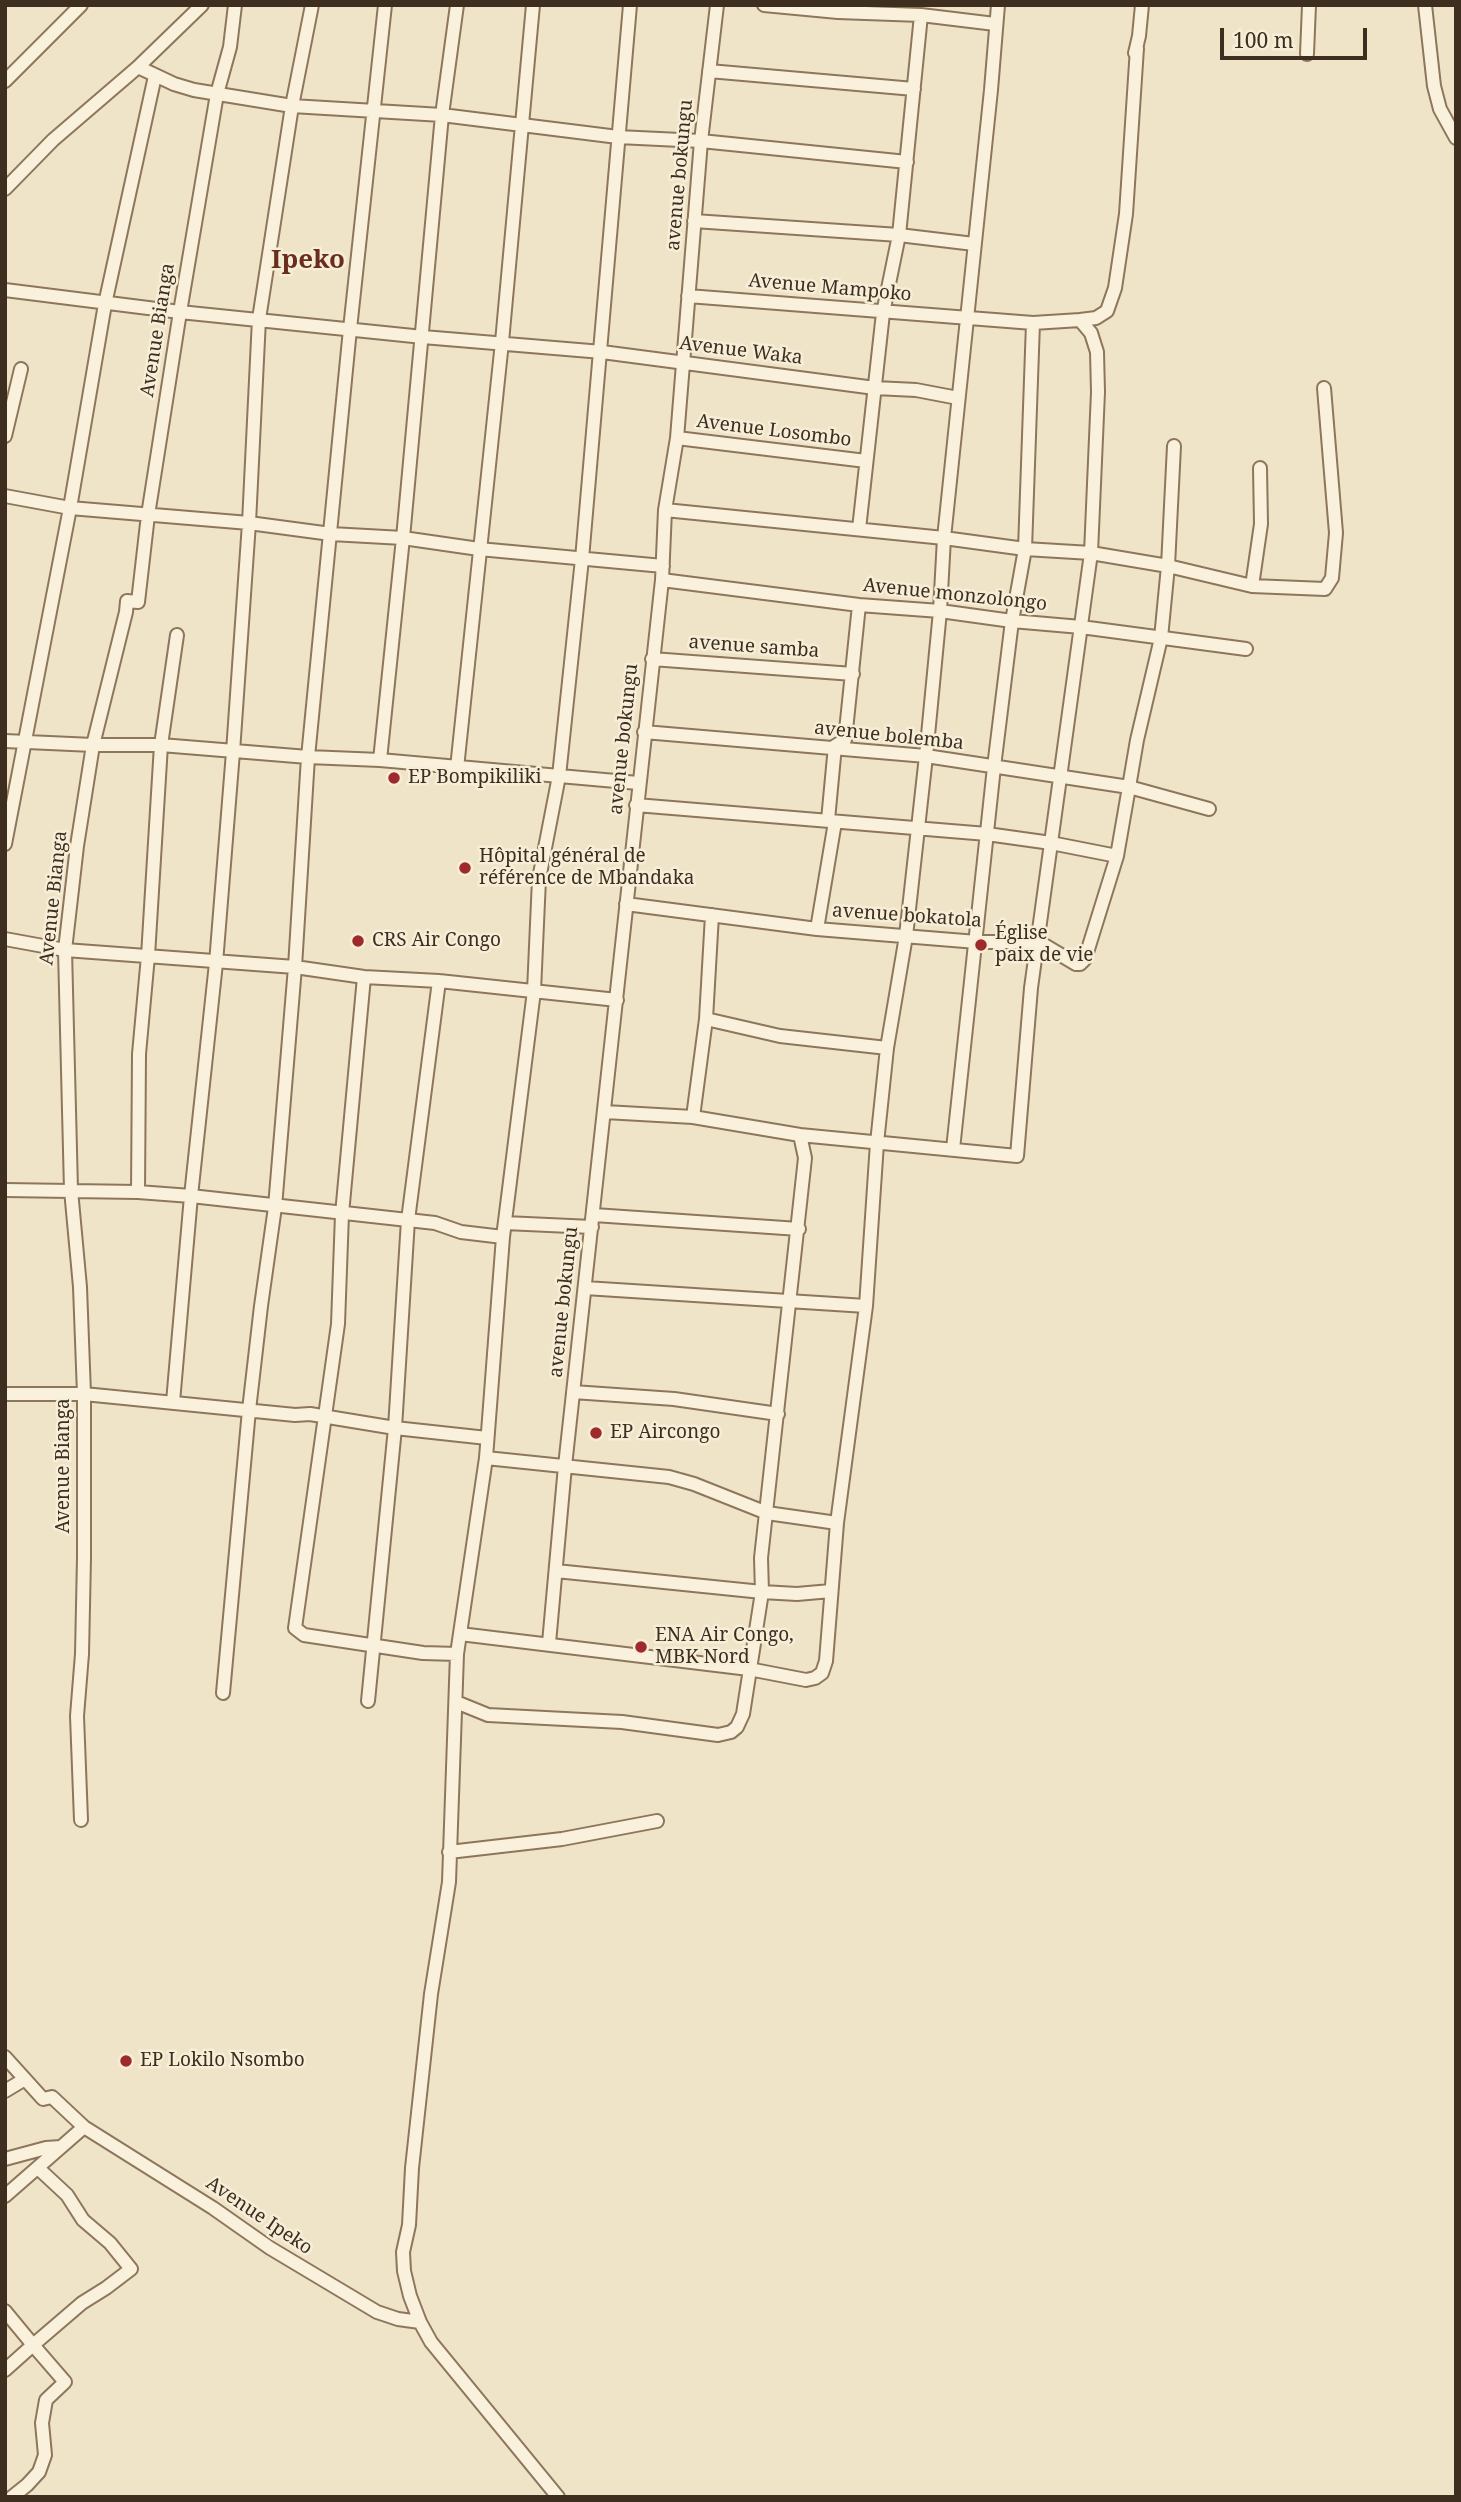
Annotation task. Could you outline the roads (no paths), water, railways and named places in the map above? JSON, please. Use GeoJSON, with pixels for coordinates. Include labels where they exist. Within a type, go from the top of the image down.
{"type":"FeatureCollection","features":[{"type":"Feature","properties":{"kind":"street"},"geometry":{"type":"LineString","coordinates":[[5,80],[80,5]]}},
{"type":"Feature","properties":{"kind":"street"},"geometry":{"type":"LineString","coordinates":[[5,189],[53,140],[138,66],[202,5]]}},
{"type":"Feature","properties":{"kind":"street","name":"Avenue Bianga"},"geometry":{"type":"LineString","coordinates":[[81,1820],[77,1716],[82,1654],[84,1394],[80,1287],[71,1190],[65,950],[77,846],[93,745],[127,601],[138,602],[148,514],[180,312],[217,94],[230,47],[235,5]]}},
{"type":"Feature","properties":{"kind":"street"},"geometry":{"type":"LineString","coordinates":[[173,1402],[191,1196],[216,963],[233,752],[249,523],[259,319],[292,106],[312,5]]}},
{"type":"Feature","properties":{"kind":"street"},"geometry":{"type":"LineString","coordinates":[[223,1693],[261,1306],[275,1207],[295,967],[308,757],[349,329],[385,5]]}},
{"type":"Feature","properties":{"kind":"street"},"geometry":{"type":"LineString","coordinates":[[380,760],[404,538],[442,115],[457,5]]}},
{"type":"Feature","properties":{"kind":"street"},"geometry":{"type":"LineString","coordinates":[[457,768],[502,342],[533,5]]}},
{"type":"Feature","properties":{"kind":"street"},"geometry":{"type":"LineString","coordinates":[[558,2497],[430,2342],[419,2322],[404,2271],[403,2252],[409,2225],[412,2168],[431,1994],[449,1882],[457,1654],[486,1458],[503,1237],[534,991],[539,879],[559,776],[582,559],[631,5]]}},
{"type":"Feature","properties":{"kind":"street","name":"avenue bokungu"},"geometry":{"type":"LineString","coordinates":[[549,1643],[565,1466],[662,580],[665,510],[677,438],[701,141],[717,5]]}},
{"type":"Feature","properties":{"kind":"street"},"geometry":{"type":"LineString","coordinates":[[764,5],[838,12],[921,15],[996,24]]}},
{"type":"Feature","properties":{"kind":"street"},"geometry":{"type":"LineString","coordinates":[[460,1634],[749,1669],[806,1680],[822,1673],[826,1661],[837,1523],[866,1306],[877,1143],[887,1048],[906,936],[926,756],[944,538],[998,5]]}},
{"type":"Feature","properties":{"kind":"street"},"geometry":{"type":"LineString","coordinates":[[1080,320],[1096,318],[1107,311],[1115,288],[1126,214],[1142,5]]}},
{"type":"Feature","properties":{"kind":"street"},"geometry":{"type":"LineString","coordinates":[[1307,54],[1309,5]]}},
{"type":"Feature","properties":{"kind":"street"},"geometry":{"type":"LineString","coordinates":[[1425,5],[1434,86],[1440,109],[1456,138]]}},
{"type":"Feature","properties":{"kind":"street"},"geometry":{"type":"LineString","coordinates":[[859,529],[883,313],[899,234],[921,15]]}},
{"type":"Feature","properties":{"kind":"street"},"geometry":{"type":"LineString","coordinates":[[1132,62],[1137,48]]}},
{"type":"Feature","properties":{"kind":"street"},"geometry":{"type":"LineString","coordinates":[[138,66],[174,84],[292,106],[442,115],[618,137],[701,141],[907,162]]}},
{"type":"Feature","properties":{"kind":"street"},"geometry":{"type":"LineString","coordinates":[[709,71],[914,89]]}},
{"type":"Feature","properties":{"kind":"street"},"geometry":{"type":"LineString","coordinates":[[5,844],[70,508],[105,304],[155,76]]}},
{"type":"Feature","properties":{"kind":"street"},"geometry":{"type":"LineString","coordinates":[[694,221],[899,234],[974,244]]}},
{"type":"Feature","properties":{"kind":"street","name":"Avenue Waka"},"geometry":{"type":"LineString","coordinates":[[5,290],[180,312],[602,352],[875,388],[916,390],[958,398]]}},
{"type":"Feature","properties":{"kind":"street","name":"Avenue Mampoko"},"geometry":{"type":"LineString","coordinates":[[688,296],[1033,323],[1080,320]]}},
{"type":"Feature","properties":{"kind":"street"},"geometry":{"type":"LineString","coordinates":[[605,1112],[694,1117],[800,1135],[1017,1156],[1031,988],[1091,553],[1098,392],[1097,352],[1091,333],[1080,320]]}},
{"type":"Feature","properties":{"kind":"street"},"geometry":{"type":"LineString","coordinates":[[953,1149],[994,767],[1012,621],[1025,549],[1033,323]]}},
{"type":"Feature","properties":{"kind":"street"},"geometry":{"type":"LineString","coordinates":[[5,436],[22,369]]}},
{"type":"Feature","properties":{"kind":"street"},"geometry":{"type":"LineString","coordinates":[[665,510],[944,538],[1025,549],[1091,553],[1168,566],[1252,586],[1325,589],[1332,578],[1336,533],[1324,388]]}},
{"type":"Feature","properties":{"kind":"street","name":"Avenue Losombo"},"geometry":{"type":"LineString","coordinates":[[677,438],[866,461]]}},
{"type":"Feature","properties":{"kind":"street"},"geometry":{"type":"LineString","coordinates":[[1039,942],[1076,964],[1084,962],[1117,856],[1143,714],[1161,638],[1168,566],[1174,446]]}},
{"type":"Feature","properties":{"kind":"street"},"geometry":{"type":"LineString","coordinates":[[1252,586],[1261,524],[1260,468]]}},
{"type":"Feature","properties":{"kind":"street"},"geometry":{"type":"LineString","coordinates":[[5,496],[70,508],[249,523],[331,534],[404,538],[479,550],[663,566]]}},
{"type":"Feature","properties":{"kind":"street","name":"Avenue monzolongo"},"geometry":{"type":"LineString","coordinates":[[662,580],[859,605],[1081,626],[1245,649]]}},
{"type":"Feature","properties":{"kind":"street"},"geometry":{"type":"LineString","coordinates":[[817,929],[831,821],[835,746],[845,740],[859,605]]}},
{"type":"Feature","properties":{"kind":"street"},"geometry":{"type":"LineString","coordinates":[[138,1192],[139,1054],[161,745],[177,635]]}},
{"type":"Feature","properties":{"kind":"street","name":"avenue samba"},"geometry":{"type":"LineString","coordinates":[[652,659],[853,674]]}},
{"type":"Feature","properties":{"kind":"street","name":"avenue bolemba"},"geometry":{"type":"LineString","coordinates":[[644,732],[714,736],[802,746],[835,746],[926,756],[1129,787]]}},
{"type":"Feature","properties":{"kind":"street"},"geometry":{"type":"LineString","coordinates":[[5,741],[161,745],[380,760],[638,783]]}},
{"type":"Feature","properties":{"kind":"street"},"geometry":{"type":"LineString","coordinates":[[1129,787],[1209,809]]}},
{"type":"Feature","properties":{"kind":"street"},"geometry":{"type":"LineString","coordinates":[[636,805],[987,834],[1117,856]]}},
{"type":"Feature","properties":{"kind":"street","name":"avenue bokatola"},"geometry":{"type":"LineString","coordinates":[[626,904],[817,929],[976,942],[1039,942]]}},
{"type":"Feature","properties":{"kind":"street"},"geometry":{"type":"LineString","coordinates":[[694,1117],[706,1019],[712,915]]}},
{"type":"Feature","properties":{"kind":"street"},"geometry":{"type":"LineString","coordinates":[[5,939],[65,950],[295,967],[363,977],[439,981],[617,1000]]}},
{"type":"Feature","properties":{"kind":"street"},"geometry":{"type":"LineString","coordinates":[[363,977],[342,1213],[338,1324],[295,1628],[304,1635],[423,1653],[457,1654]]}},
{"type":"Feature","properties":{"kind":"street"},"geometry":{"type":"LineString","coordinates":[[368,1700],[395,1428],[408,1220],[439,981]]}},
{"type":"Feature","properties":{"kind":"street"},"geometry":{"type":"LineString","coordinates":[[706,1019],[780,1036],[887,1048]]}},
{"type":"Feature","properties":{"kind":"street"},"geometry":{"type":"LineString","coordinates":[[456,1702],[488,1715],[622,1723],[718,1735],[731,1732],[737,1727],[743,1714],[762,1592],[761,1558],[805,1158],[800,1135]]}},
{"type":"Feature","properties":{"kind":"street"},"geometry":{"type":"LineString","coordinates":[[5,1191],[71,1190],[191,1196],[435,1223],[461,1232],[503,1237]]}},
{"type":"Feature","properties":{"kind":"street"},"geometry":{"type":"LineString","coordinates":[[505,1223],[593,1221],[799,1229]]}},
{"type":"Feature","properties":{"kind":"street"},"geometry":{"type":"LineString","coordinates":[[585,1289],[866,1306]]}},
{"type":"Feature","properties":{"kind":"street"},"geometry":{"type":"LineString","coordinates":[[573,1392],[674,1399],[778,1414]]}},
{"type":"Feature","properties":{"kind":"street"},"geometry":{"type":"LineString","coordinates":[[5,1394],[84,1394],[295,1415],[310,1414],[395,1428],[487,1438]]}},
{"type":"Feature","properties":{"kind":"street"},"geometry":{"type":"LineString","coordinates":[[486,1458],[669,1477],[767,1513],[837,1523]]}},
{"type":"Feature","properties":{"kind":"street"},"geometry":{"type":"LineString","coordinates":[[556,1571],[762,1592],[797,1594],[831,1591]]}},
{"type":"Feature","properties":{"kind":"street"},"geometry":{"type":"LineString","coordinates":[[449,1853],[562,1839],[657,1821]]}},
{"type":"Feature","properties":{"kind":"street","name":"Avenue Ipeko"},"geometry":{"type":"LineString","coordinates":[[5,2057],[43,2099],[52,2097],[84,2127],[214,2208],[270,2248],[377,2312],[419,2322]]}},
{"type":"Feature","properties":{"kind":"street"},"geometry":{"type":"LineString","coordinates":[[5,2091],[24,2080]]}},
{"type":"Feature","properties":{"kind":"street"},"geometry":{"type":"LineString","coordinates":[[5,2196],[84,2127]]}},
{"type":"Feature","properties":{"kind":"street"},"geometry":{"type":"LineString","coordinates":[[5,2159],[46,2148],[61,2147]]}},
{"type":"Feature","properties":{"kind":"street"},"geometry":{"type":"LineString","coordinates":[[5,2370],[82,2303],[131,2269],[110,2243],[83,2220],[67,2195],[39,2169]]}},
{"type":"Feature","properties":{"kind":"street"},"geometry":{"type":"LineString","coordinates":[[5,2311],[65,2382],[46,2400],[42,2423],[45,2455],[39,2472],[12,2497]]}},
{"type":"Feature","properties":{"kind":"place","name":"EP Bompikiliki"},"geometry":{"type":"Point","coordinates":[394,778]}},
{"type":"Feature","properties":{"kind":"place","name":"Hôpital général de référence de Mbandaka"},"geometry":{"type":"Point","coordinates":[465,868]}},
{"type":"Feature","properties":{"kind":"place","name":"CRS Air Congo"},"geometry":{"type":"Point","coordinates":[358,941]}},
{"type":"Feature","properties":{"kind":"place","name":"Église paix de vie"},"geometry":{"type":"Point","coordinates":[981,945]}},
{"type":"Feature","properties":{"kind":"place","name":"EP Aircongo"},"geometry":{"type":"Point","coordinates":[596,1433]}},
{"type":"Feature","properties":{"kind":"place","name":"ENA Air Congo, MBK Nord"},"geometry":{"type":"Point","coordinates":[641,1647]}},
{"type":"Feature","properties":{"kind":"place","name":"EP Lokilo Nsombo"},"geometry":{"type":"Point","coordinates":[126,2061]}},
{"type":"Feature","properties":{"kind":"district","name":"Ipeko"},"geometry":{"type":"Point","coordinates":[308,261]}}]}
